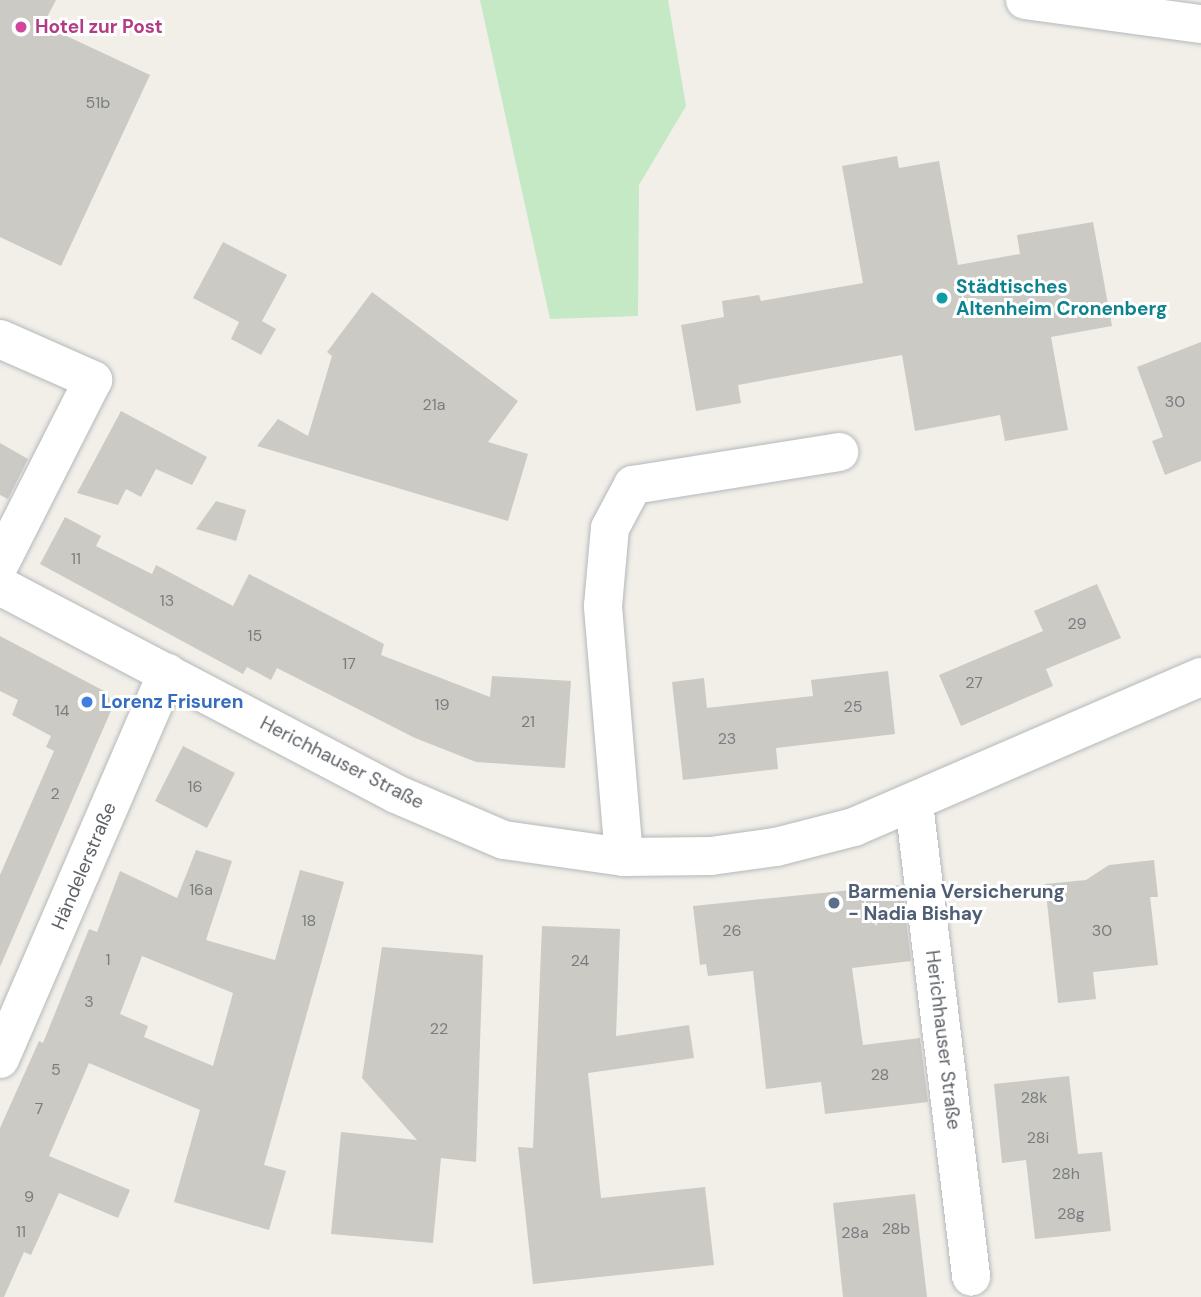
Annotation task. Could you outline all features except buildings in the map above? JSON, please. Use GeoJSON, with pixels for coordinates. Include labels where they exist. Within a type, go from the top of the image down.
{"type":"FeatureCollection","features":[{"type":"Feature","properties":{"kind":"street"},"geometry":{"type":"LineString","coordinates":[[1025,0],[1201,24]]}},
{"type":"Feature","properties":{"kind":"street"},"geometry":{"type":"LineString","coordinates":[[0,339],[93,380],[0,563]]}},
{"type":"Feature","properties":{"kind":"street"},"geometry":{"type":"LineString","coordinates":[[624,857],[603,606],[610,528],[633,485],[839,452]]}},
{"type":"Feature","properties":{"kind":"street","name":"Herichhauser Straße"},"geometry":{"type":"LineString","coordinates":[[0,586],[396,794],[504,840],[624,857],[711,856],[776,847],[854,827],[914,804],[1201,677]]}},
{"type":"Feature","properties":{"kind":"street","name":"Händelerstraße"},"geometry":{"type":"LineString","coordinates":[[0,1059],[167,673]]}},
{"type":"Feature","properties":{"kind":"street","name":"Herichhauser Straße"},"geometry":{"type":"LineString","coordinates":[[914,804],[971,1277]]}},
{"type":"Feature","properties":{"kind":"green space"},"geometry":{"type":"Polygon","coordinates":[[[480,0],[668,0],[686,106],[639,185],[638,316],[550,319],[480,0]]]}},
{"type":"Feature","properties":{"kind":"place","name":"Hotel zur Post"},"geometry":{"type":"Point","coordinates":[21,27]}},
{"type":"Feature","properties":{"kind":"place","name":"Städtisches Altenheim Cronenberg"},"geometry":{"type":"Point","coordinates":[942,298]}},
{"type":"Feature","properties":{"kind":"place","name":"Lorenz Frisuren"},"geometry":{"type":"Point","coordinates":[87,702]}},
{"type":"Feature","properties":{"kind":"place","name":"Barmenia Versicherung - Nadia Bishay"},"geometry":{"type":"Point","coordinates":[834,903]}}]}
